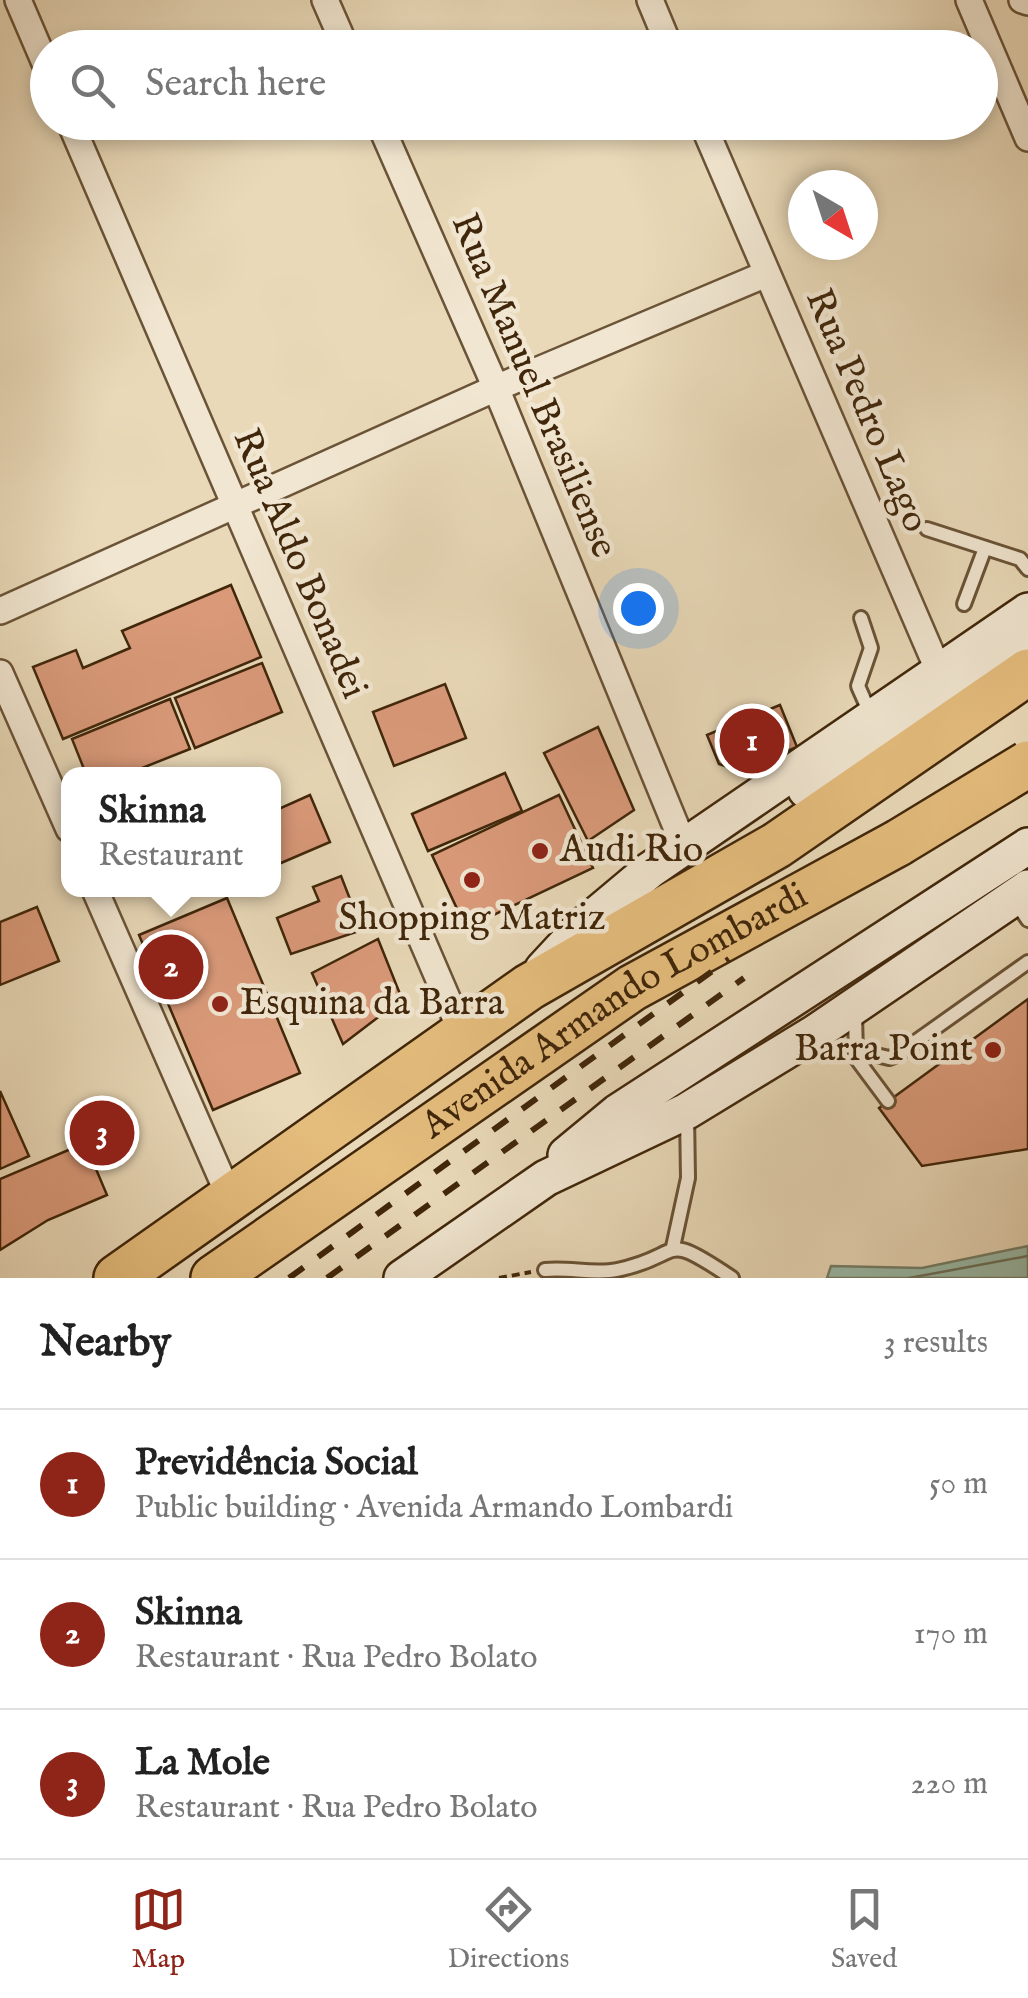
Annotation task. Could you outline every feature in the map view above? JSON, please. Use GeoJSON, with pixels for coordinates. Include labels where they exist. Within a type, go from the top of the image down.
{"type":"FeatureCollection","features":[{"type":"Feature","properties":{"kind":"highway","name":"Avenida Armando Lombardi"},"geometry":{"type":"LineString","coordinates":[[117,1278],[529,987],[761,854],[860,791],[1028,672]]}},
{"type":"Feature","properties":{"kind":"highway","name":"Avenida Armando Lombardi"},"geometry":{"type":"LineString","coordinates":[[214,1278],[632,988],[898,843],[1028,764]]}},
{"type":"Feature","properties":{"kind":"main road","name":"Avenida Armando Lombardi"},"geometry":{"type":"LineString","coordinates":[[529,987],[555,954],[610,903],[684,846],[1028,611]]}},
{"type":"Feature","properties":{"kind":"main road"},"geometry":{"type":"LineString","coordinates":[[610,903],[852,763],[1028,648]]}},
{"type":"Feature","properties":{"kind":"main road"},"geometry":{"type":"LineString","coordinates":[[546,1178],[583,1138],[618,1112],[1028,846]]}},
{"type":"Feature","properties":{"kind":"main road"},"geometry":{"type":"LineString","coordinates":[[402,1278],[546,1178],[687,1111],[1023,902]]}},
{"type":"Feature","properties":{"kind":"street"},"geometry":{"type":"LineString","coordinates":[[18,0],[31,30]]}},
{"type":"Feature","properties":{"kind":"street"},"geometry":{"type":"LineString","coordinates":[[325,0],[338,30]]}},
{"type":"Feature","properties":{"kind":"street"},"geometry":{"type":"LineString","coordinates":[[650,0],[662,30]]}},
{"type":"Feature","properties":{"kind":"street"},"geometry":{"type":"LineString","coordinates":[[969,0],[982,30]]}},
{"type":"Feature","properties":{"kind":"street"},"geometry":{"type":"LineString","coordinates":[[998,68],[1028,138]]}},
{"type":"Feature","properties":{"kind":"street","name":"Rua Aldo Bonadei"},"geometry":{"type":"LineString","coordinates":[[78,140],[462,1034]]}},
{"type":"Feature","properties":{"kind":"street","name":"Rua Manuel Brasiliense"},"geometry":{"type":"LineString","coordinates":[[387,140],[496,388],[684,846]]}},
{"type":"Feature","properties":{"kind":"street","name":"Rua Pedro Lago"},"geometry":{"type":"LineString","coordinates":[[710,140],[940,674]]}},
{"type":"Feature","properties":{"kind":"street"},"geometry":{"type":"LineString","coordinates":[[0,611],[496,388],[766,274]]}},
{"type":"Feature","properties":{"kind":"street"},"geometry":{"type":"LineString","coordinates":[[0,674],[61,814]]}},
{"type":"Feature","properties":{"kind":"street"},"geometry":{"type":"LineString","coordinates":[[98,897],[231,1200]]}},
{"type":"Feature","properties":{"kind":"lane"},"geometry":{"type":"LineString","coordinates":[[927,529],[1026,561]]}},
{"type":"Feature","properties":{"kind":"lane"},"geometry":{"type":"LineString","coordinates":[[964,604],[984,548]]}},
{"type":"Feature","properties":{"kind":"lane"},"geometry":{"type":"LineString","coordinates":[[861,618],[871,648],[858,686],[873,718]]}},
{"type":"Feature","properties":{"kind":"lane"},"geometry":{"type":"LineString","coordinates":[[855,1050],[889,1058],[897,1055],[1028,962]]}},
{"type":"Feature","properties":{"kind":"lane"},"geometry":{"type":"LineString","coordinates":[[856,1005],[855,1050],[888,1101]]}},
{"type":"Feature","properties":{"kind":"lane"},"geometry":{"type":"LineString","coordinates":[[673,1246],[688,1178],[687,1111]]}},
{"type":"Feature","properties":{"kind":"lane"},"geometry":{"type":"LineString","coordinates":[[545,1270],[617,1270],[673,1246],[688,1249],[732,1278]]}},
{"type":"Feature","properties":{"kind":"path"},"geometry":{"type":"LineString","coordinates":[[499,1278],[545,1270]]}},
{"type":"Feature","properties":{"kind":"water"},"geometry":{"type":"Polygon","coordinates":[[[1028,1246],[1028,1278],[827,1278],[831,1266],[922,1268],[1028,1246]]]}},
{"type":"Feature","properties":{"kind":"building"},"geometry":{"type":"Polygon","coordinates":[[[231,585],[261,657],[63,739],[33,667],[76,650],[83,668],[130,648],[122,631],[231,585]]]}},
{"type":"Feature","properties":{"kind":"building"},"geometry":{"type":"Polygon","coordinates":[[[262,663],[282,712],[195,748],[175,698],[262,663]]]}},
{"type":"Feature","properties":{"kind":"building"},"geometry":{"type":"Polygon","coordinates":[[[445,684],[466,738],[394,766],[373,712],[445,684]]]}},
{"type":"Feature","properties":{"kind":"building"},"geometry":{"type":"Polygon","coordinates":[[[170,699],[190,749],[145,767],[83,767],[72,739],[170,699]]]}},
{"type":"Feature","properties":{"kind":"building"},"geometry":{"type":"Polygon","coordinates":[[[780,705],[797,747],[739,771],[719,764],[707,735],[780,705]]]}},
{"type":"Feature","properties":{"kind":"building"},"geometry":{"type":"Polygon","coordinates":[[[598,727],[634,810],[588,841],[544,753],[598,727]]]}},
{"type":"Feature","properties":{"kind":"building"},"geometry":{"type":"Polygon","coordinates":[[[505,773],[522,811],[428,851],[412,814],[505,773]]]}},
{"type":"Feature","properties":{"kind":"building"},"geometry":{"type":"Polygon","coordinates":[[[310,795],[330,842],[281,863],[281,808],[310,795]]]}},
{"type":"Feature","properties":{"kind":"building"},"geometry":{"type":"Polygon","coordinates":[[[559,795],[593,868],[466,928],[432,855],[559,795]]]}},
{"type":"Feature","properties":{"kind":"building"},"geometry":{"type":"Polygon","coordinates":[[[341,876],[362,930],[291,954],[277,918],[319,901],[313,887],[341,876]]]}},
{"type":"Feature","properties":{"kind":"building","name":"Esquina da Barra"},"geometry":{"type":"Polygon","coordinates":[[[227,898],[300,1073],[213,1110],[139,935],[227,898]]]}},
{"type":"Feature","properties":{"kind":"building"},"geometry":{"type":"Polygon","coordinates":[[[37,907],[59,961],[0,985],[0,922],[37,907]]]}},
{"type":"Feature","properties":{"kind":"building"},"geometry":{"type":"Polygon","coordinates":[[[378,939],[402,999],[343,1044],[312,973],[378,939]]]}},
{"type":"Feature","properties":{"kind":"building","name":"Barra Point"},"geometry":{"type":"Polygon","coordinates":[[[1028,999],[1028,1149],[922,1166],[879,1108],[1028,999]]]}},
{"type":"Feature","properties":{"kind":"building"},"geometry":{"type":"Polygon","coordinates":[[[0,1091],[29,1156],[0,1169],[0,1091]]]}},
{"type":"Feature","properties":{"kind":"building"},"geometry":{"type":"Polygon","coordinates":[[[85,1143],[107,1195],[48,1220],[0,1250],[0,1179],[85,1143]]]}},
{"type":"Feature","properties":{"kind":"railway"},"geometry":{"type":"LineString","coordinates":[[289,1278],[729,959]]}},
{"type":"Feature","properties":{"kind":"railway"},"geometry":{"type":"LineString","coordinates":[[327,1278],[744,978]]}},
{"type":"Feature","properties":{"kind":"place","name":"Previdência Social"},"geometry":{"type":"Point","coordinates":[752,741]}},
{"type":"Feature","properties":{"kind":"place","name":"Audi Rio"},"geometry":{"type":"Point","coordinates":[540,851]}},
{"type":"Feature","properties":{"kind":"place","name":"Shopping Matriz"},"geometry":{"type":"Point","coordinates":[472,880]}},
{"type":"Feature","properties":{"kind":"place","name":"Skinna"},"geometry":{"type":"Point","coordinates":[171,967]}},
{"type":"Feature","properties":{"kind":"place","name":"Esquina da Barra"},"geometry":{"type":"Point","coordinates":[220,1004]}},
{"type":"Feature","properties":{"kind":"place","name":"Barra Point"},"geometry":{"type":"Point","coordinates":[993,1050]}},
{"type":"Feature","properties":{"kind":"place","name":"La Mole"},"geometry":{"type":"Point","coordinates":[102,1133]}}]}
